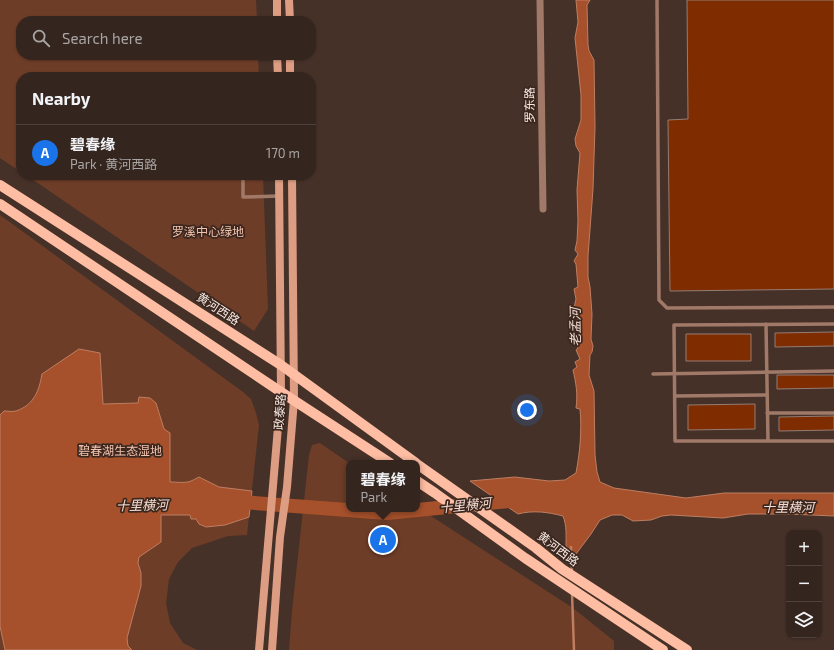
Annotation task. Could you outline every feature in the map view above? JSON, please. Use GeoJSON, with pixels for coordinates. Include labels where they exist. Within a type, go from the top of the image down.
{"type":"FeatureCollection","features":[{"type":"Feature","properties":{"kind":"main road"},"geometry":{"type":"LineString","coordinates":[[277,0],[277,16]]}},
{"type":"Feature","properties":{"kind":"main road"},"geometry":{"type":"LineString","coordinates":[[289,0],[290,16]]}},
{"type":"Feature","properties":{"kind":"main road"},"geometry":{"type":"LineString","coordinates":[[277,60],[278,72]]}},
{"type":"Feature","properties":{"kind":"main road"},"geometry":{"type":"LineString","coordinates":[[290,60],[290,72]]}},
{"type":"Feature","properties":{"kind":"main road","name":"政泰路"},"geometry":{"type":"LineString","coordinates":[[259,650],[281,392],[279,180]]}},
{"type":"Feature","properties":{"kind":"main road","name":"政泰路"},"geometry":{"type":"LineString","coordinates":[[272,650],[280,537],[294,400],[292,180]]}},
{"type":"Feature","properties":{"kind":"main road","name":"黄河西路"},"geometry":{"type":"LineString","coordinates":[[0,185],[281,365],[413,460]]}},
{"type":"Feature","properties":{"kind":"main road"},"geometry":{"type":"LineString","coordinates":[[0,204],[385,460]]}},
{"type":"Feature","properties":{"kind":"main road","name":"黄河西路"},"geometry":{"type":"LineString","coordinates":[[420,465],[562,569],[687,650]]}},
{"type":"Feature","properties":{"kind":"main road"},"geometry":{"type":"LineString","coordinates":[[420,483],[564,586],[663,650]]}},
{"type":"Feature","properties":{"kind":"street","name":"罗东路"},"geometry":{"type":"LineString","coordinates":[[540,0],[543,209]]}},
{"type":"Feature","properties":{"kind":"lane"},"geometry":{"type":"LineString","coordinates":[[657,0],[659,300],[667,308],[834,307]]}},
{"type":"Feature","properties":{"kind":"lane"},"geometry":{"type":"LineString","coordinates":[[243,180],[244,197],[279,196]]}},
{"type":"Feature","properties":{"kind":"lane"},"geometry":{"type":"LineString","coordinates":[[834,324],[674,324],[675,442],[834,441]]}},
{"type":"Feature","properties":{"kind":"lane"},"geometry":{"type":"LineString","coordinates":[[766,324],[768,441]]}},
{"type":"Feature","properties":{"kind":"lane"},"geometry":{"type":"LineString","coordinates":[[653,374],[834,371]]}},
{"type":"Feature","properties":{"kind":"lane"},"geometry":{"type":"LineString","coordinates":[[675,396],[767,395]]}},
{"type":"Feature","properties":{"kind":"lane"},"geometry":{"type":"LineString","coordinates":[[767,413],[834,413]]}},
{"type":"Feature","properties":{"kind":"green space"},"geometry":{"type":"Polygon","coordinates":[[[0,0],[256,0],[257,16],[16,16],[16,60],[258,60],[259,72],[16,72],[16,169],[0,158],[0,0]]]}},
{"type":"Feature","properties":{"kind":"green space","name":"罗溪中心绿地"},"geometry":{"type":"Polygon","coordinates":[[[33,180],[263,180],[268,309],[254,331],[33,180]]]}},
{"type":"Feature","properties":{"kind":"green space","name":"碧春湖生态湿地"},"geometry":{"type":"Polygon","coordinates":[[[0,215],[251,399],[259,425],[247,535],[228,536],[192,548],[178,562],[169,579],[166,603],[170,623],[183,643],[197,650],[0,650],[0,215]]]}},
{"type":"Feature","properties":{"kind":"green space"},"geometry":{"type":"Polygon","coordinates":[[[320,443],[346,461],[346,512],[420,512],[420,509],[573,608],[614,641],[614,650],[289,650],[309,455],[312,445],[320,443]]]}},
{"type":"Feature","properties":{"kind":"water"},"geometry":{"type":"Polygon","coordinates":[[[576,0],[590,0],[587,5],[588,45],[589,51],[594,60],[595,127],[593,189],[588,256],[588,277],[592,314],[591,339],[593,346],[590,355],[589,375],[594,391],[595,455],[600,482],[614,488],[686,498],[724,493],[834,493],[834,516],[748,514],[723,518],[671,515],[662,516],[651,520],[633,521],[622,515],[612,515],[600,520],[576,554],[566,547],[566,528],[563,516],[540,512],[518,514],[470,481],[515,477],[549,481],[565,480],[576,473],[580,449],[581,425],[580,409],[576,408],[577,398],[573,370],[577,367],[575,362],[580,359],[576,350],[578,348],[575,343],[579,332],[577,314],[574,308],[576,299],[574,289],[578,287],[576,264],[574,261],[578,254],[575,250],[577,241],[577,190],[580,153],[576,146],[575,139],[581,120],[581,95],[575,38],[578,22],[576,0]]]}},
{"type":"Feature","properties":{"kind":"water"},"geometry":{"type":"Polygon","coordinates":[[[79,349],[100,353],[103,404],[138,403],[139,397],[150,398],[156,403],[164,429],[170,433],[170,482],[188,482],[199,477],[219,487],[252,491],[249,517],[225,525],[206,527],[199,524],[196,519],[191,519],[190,515],[161,515],[161,542],[139,557],[138,563],[141,573],[141,586],[127,638],[128,646],[132,650],[5,650],[0,626],[0,415],[4,411],[16,411],[27,405],[35,397],[42,374],[79,349]]]}},
{"type":"Feature","properties":{"kind":"building"},"geometry":{"type":"Polygon","coordinates":[[[687,0],[834,0],[834,289],[670,291],[668,120],[688,119],[687,0]]]}},
{"type":"Feature","properties":{"kind":"building"},"geometry":{"type":"Polygon","coordinates":[[[834,332],[834,346],[775,347],[775,333],[834,332]]]}},
{"type":"Feature","properties":{"kind":"building"},"geometry":{"type":"Polygon","coordinates":[[[686,334],[751,334],[751,361],[686,361],[686,334]]]}},
{"type":"Feature","properties":{"kind":"building"},"geometry":{"type":"Polygon","coordinates":[[[777,375],[834,375],[834,388],[777,389],[777,375]]]}},
{"type":"Feature","properties":{"kind":"building"},"geometry":{"type":"Polygon","coordinates":[[[755,404],[755,429],[688,430],[688,405],[755,404]]]}},
{"type":"Feature","properties":{"kind":"building"},"geometry":{"type":"Polygon","coordinates":[[[834,416],[834,430],[779,431],[779,417],[834,416]]]}},
{"type":"Feature","properties":{"kind":"waterway","name":"十里横河"},"geometry":{"type":"LineString","coordinates":[[420,510],[519,500]]}},
{"type":"Feature","properties":{"kind":"waterway","name":"十里横河"},"geometry":{"type":"LineString","coordinates":[[232,503],[242,502],[346,510]]}},
{"type":"Feature","properties":{"kind":"waterway","name":"十里横河"},"geometry":{"type":"LineString","coordinates":[[374,512],[397,512]]}},
{"type":"Feature","properties":{"kind":"waterway","name":"老孟河"},"geometry":{"type":"LineString","coordinates":[[571,547],[572,572]]}},
{"type":"Feature","properties":{"kind":"waterway","name":"老孟河"},"geometry":{"type":"LineString","coordinates":[[572,593],[574,650]]}},
{"type":"Feature","properties":{"kind":"place","name":"碧春缘"},"geometry":{"type":"Point","coordinates":[383,540]}}]}
